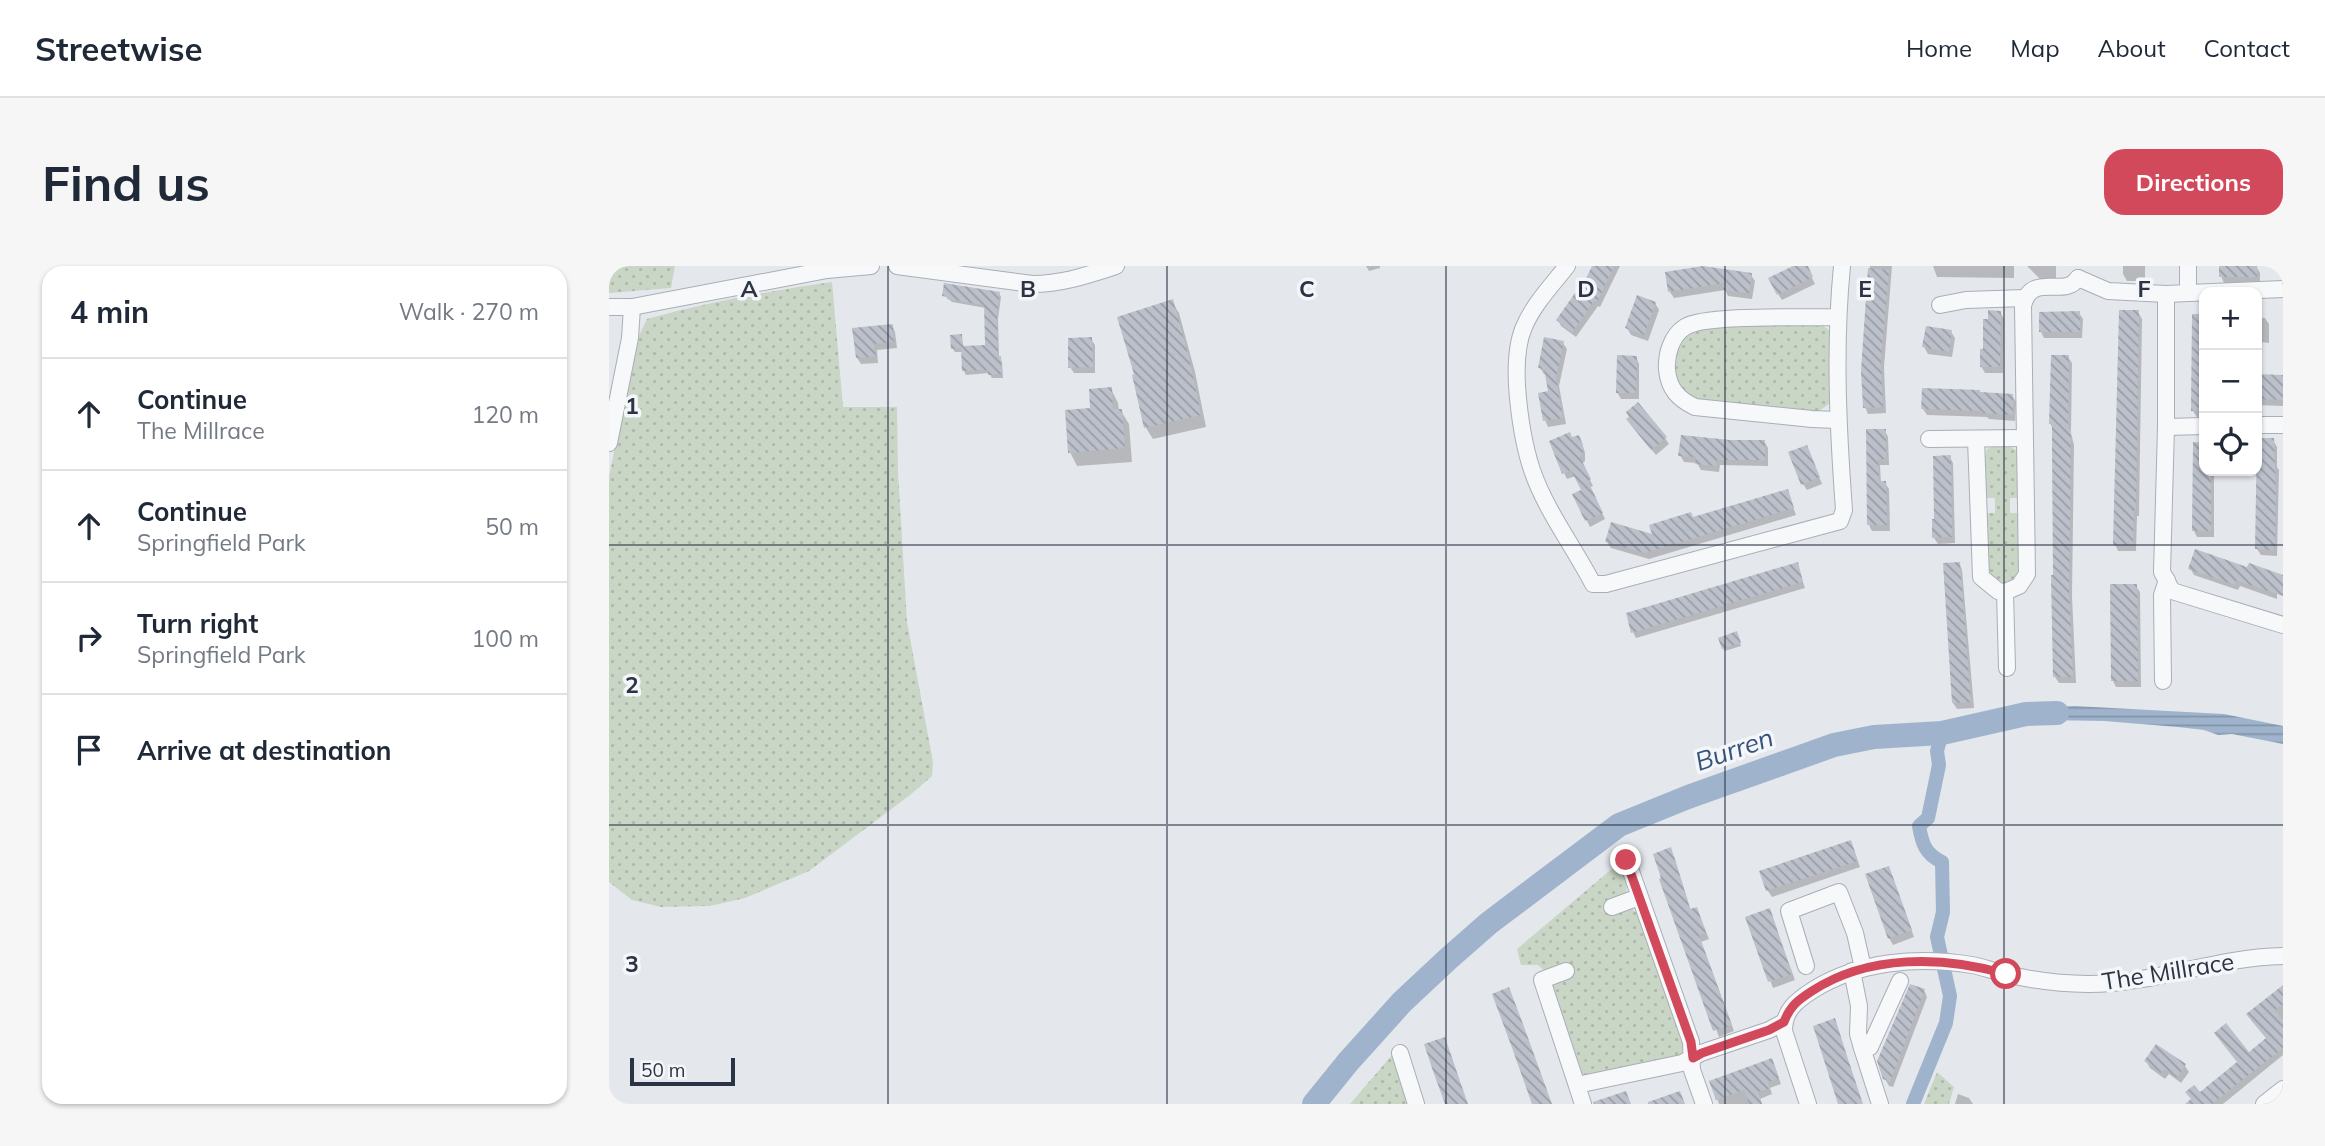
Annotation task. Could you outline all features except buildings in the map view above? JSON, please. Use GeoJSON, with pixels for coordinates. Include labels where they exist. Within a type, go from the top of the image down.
{"type":"FeatureCollection","features":[{"type":"Feature","properties":{"kind":"street"},"geometry":{"type":"LineString","coordinates":[[609,307],[632,307],[827,270],[871,266]]}},
{"type":"Feature","properties":{"kind":"street"},"geometry":{"type":"LineString","coordinates":[[897,266],[1032,284],[1054,284],[1116,266]]}},
{"type":"Feature","properties":{"kind":"street"},"geometry":{"type":"LineString","coordinates":[[1567,266],[1523,328],[1516,367],[1518,407],[1533,472],[1545,500],[1593,584],[1622,581],[1840,521],[1844,510],[1837,420],[1837,317],[1842,266]]}},
{"type":"Feature","properties":{"kind":"street"},"geometry":{"type":"LineString","coordinates":[[2188,266],[2188,293]]}},
{"type":"Feature","properties":{"kind":"street"},"geometry":{"type":"LineString","coordinates":[[1976,439],[1981,577],[1998,591],[2005,592],[2019,586],[2027,574],[2025,298],[2038,287],[2069,286],[2075,283],[2078,272],[2108,291],[2188,293],[2283,289]]}},
{"type":"Feature","properties":{"kind":"street"},"geometry":{"type":"LineString","coordinates":[[2166,293],[2162,572],[2172,591],[2283,625]]}},
{"type":"Feature","properties":{"kind":"street"},"geometry":{"type":"LineString","coordinates":[[1940,305],[1966,300],[2025,298]]}},
{"type":"Feature","properties":{"kind":"street"},"geometry":{"type":"LineString","coordinates":[[609,443],[630,338],[632,307]]}},
{"type":"Feature","properties":{"kind":"street"},"geometry":{"type":"LineString","coordinates":[[1837,317],[1697,322],[1684,327],[1675,337],[1667,354],[1667,371],[1670,386],[1681,401],[1695,407],[1837,420]]}},
{"type":"Feature","properties":{"kind":"street"},"geometry":{"type":"LineString","coordinates":[[2262,425],[2283,425]]}},
{"type":"Feature","properties":{"kind":"street"},"geometry":{"type":"LineString","coordinates":[[2166,427],[2199,426]]}},
{"type":"Feature","properties":{"kind":"street"},"geometry":{"type":"LineString","coordinates":[[1929,439],[2024,438]]}},
{"type":"Feature","properties":{"kind":"street"},"geometry":{"type":"LineString","coordinates":[[2163,681],[2162,595],[2167,580]]}},
{"type":"Feature","properties":{"kind":"street"},"geometry":{"type":"LineString","coordinates":[[2005,592],[2007,668]]}},
{"type":"Feature","properties":{"kind":"street"},"geometry":{"type":"LineString","coordinates":[[1626,860],[1691,1042],[1692,1070],[1704,1104]]}},
{"type":"Feature","properties":{"kind":"street"},"geometry":{"type":"LineString","coordinates":[[1806,966],[1807,943],[1789,911],[1839,892],[1855,933],[1858,1034],[1880,1104]]}},
{"type":"Feature","properties":{"kind":"street"},"geometry":{"type":"LineString","coordinates":[[1612,907],[1639,897]]}},
{"type":"Feature","properties":{"kind":"street","name":"The Millrace"},"geometry":{"type":"LineString","coordinates":[[1784,1022],[1789,1009],[1800,999],[1838,976],[1858,969],[1943,962],[2035,979],[2088,984],[2144,979],[2246,958],[2283,956]]}},
{"type":"Feature","properties":{"kind":"street"},"geometry":{"type":"LineString","coordinates":[[1566,971],[1542,980],[1584,1104]]}},
{"type":"Feature","properties":{"kind":"street"},"geometry":{"type":"LineString","coordinates":[[1863,1048],[1870,1047],[1900,981]]}},
{"type":"Feature","properties":{"kind":"street"},"geometry":{"type":"LineString","coordinates":[[1577,1085],[1682,1063],[1784,1022],[1784,1031],[1808,1104]]}},
{"type":"Feature","properties":{"kind":"street"},"geometry":{"type":"LineString","coordinates":[[1401,1053],[1411,1103]]}},
{"type":"Feature","properties":{"kind":"street"},"geometry":{"type":"LineString","coordinates":[[2263,1104],[2283,1089]]}},
{"type":"Feature","properties":{"kind":"green space"},"geometry":{"type":"Polygon","coordinates":[[[609,266],[675,266],[671,288],[609,293],[609,266]]]}},
{"type":"Feature","properties":{"kind":"green space"},"geometry":{"type":"Polygon","coordinates":[[[832,282],[843,407],[897,407],[907,622],[933,762],[932,776],[809,871],[745,898],[710,906],[661,907],[632,900],[609,882],[609,477],[636,342],[647,319],[693,307],[832,282]]]}},
{"type":"Feature","properties":{"kind":"green space"},"geometry":{"type":"Polygon","coordinates":[[[1816,322],[1828,329],[1832,335],[1833,401],[1816,413],[1699,403],[1678,386],[1674,371],[1675,359],[1681,341],[1688,332],[1707,327],[1816,322]]]}},
{"type":"Feature","properties":{"kind":"green space"},"geometry":{"type":"Polygon","coordinates":[[[2009,446],[2019,452],[2021,498],[2010,498],[2010,513],[2021,513],[2022,550],[2017,575],[2011,581],[2001,581],[1988,574],[1985,513],[1995,513],[1995,498],[1985,498],[1985,456],[1987,449],[2009,446]]]}},
{"type":"Feature","properties":{"kind":"green space"},"geometry":{"type":"Polygon","coordinates":[[[1620,862],[1627,886],[1626,893],[1620,897],[1625,909],[1632,909],[1637,913],[1685,1045],[1682,1053],[1675,1057],[1586,1077],[1579,1072],[1552,987],[1557,982],[1538,965],[1521,965],[1517,949],[1620,862]]]}},
{"type":"Feature","properties":{"kind":"green space"},"geometry":{"type":"Polygon","coordinates":[[[1393,1054],[1410,1104],[1350,1104],[1393,1054]]]}},
{"type":"Feature","properties":{"kind":"green space"},"geometry":{"type":"Polygon","coordinates":[[[1937,1072],[1954,1087],[1949,1104],[1924,1104],[1937,1072]]]}},
{"type":"Feature","properties":{"kind":"water"},"geometry":{"type":"Polygon","coordinates":[[[2075,706],[2224,714],[2283,726],[2283,744],[2178,727],[2104,721],[2045,720],[2026,723],[2024,708],[2075,706]]]}},
{"type":"Feature","properties":{"kind":"waterway","name":"Burren"},"geometry":{"type":"LineString","coordinates":[[1314,1104],[1402,1002],[1448,959],[1489,923],[1619,825],[1688,797],[1834,745],[1874,737],[1942,733],[2026,714],[2057,713]]}},
{"type":"Feature","properties":{"kind":"waterway"},"geometry":{"type":"LineString","coordinates":[[1913,1104],[1946,1023],[1950,996],[1937,937],[1943,912],[1942,862],[1925,847],[1919,826],[1928,818],[1939,765],[1937,751],[1942,733]]}},
{"type":"Feature","properties":{"kind":"route"},"geometry":{"type":"LineString","coordinates":[[1626,860],[1691,1042],[1693,1058],[1784,1022],[1789,1009],[1800,999],[1838,976],[1857,969],[1921,962],[1951,962],[2006,974]]}}]}
